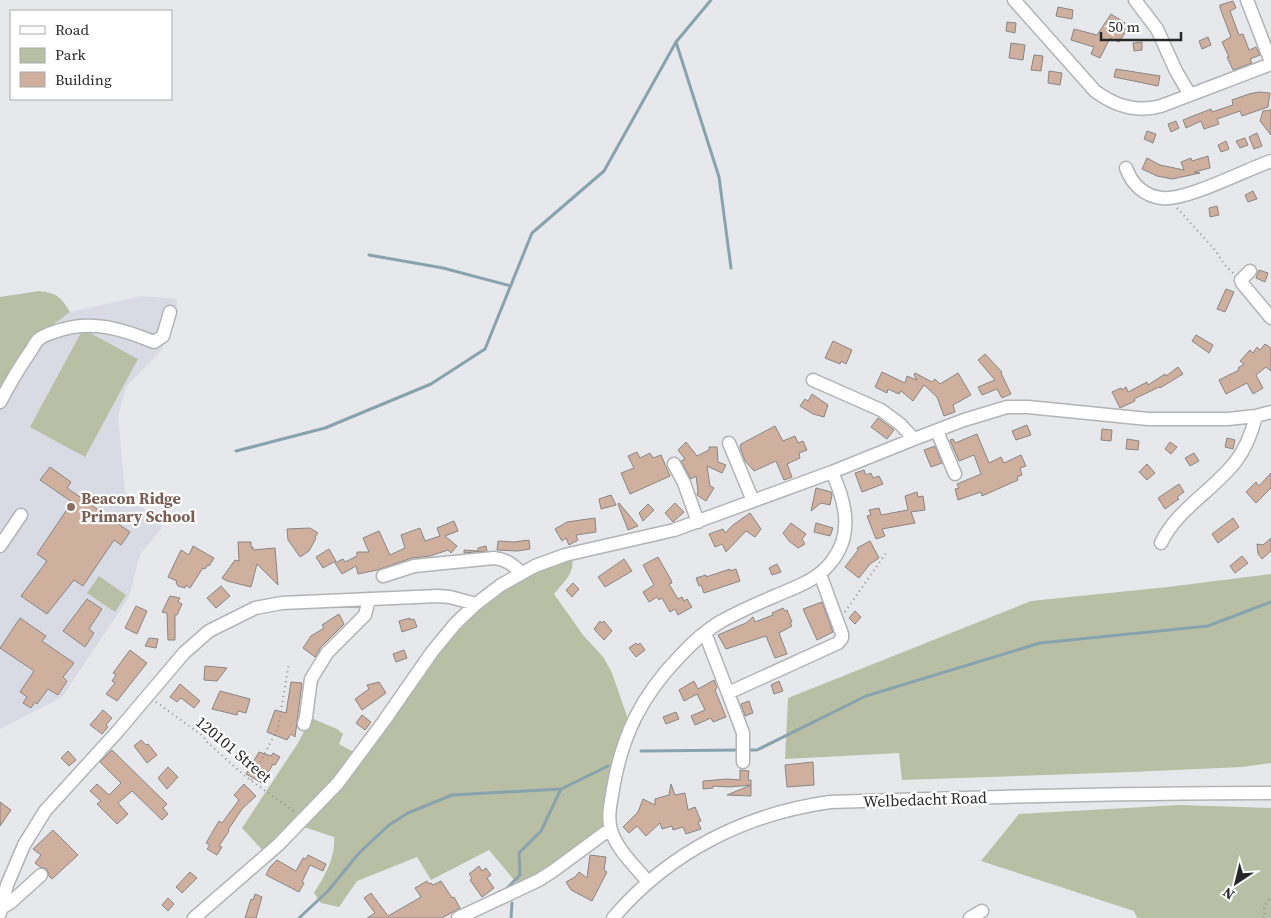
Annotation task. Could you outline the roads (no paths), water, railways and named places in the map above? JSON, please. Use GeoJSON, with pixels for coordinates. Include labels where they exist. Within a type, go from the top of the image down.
{"type":"FeatureCollection","features":[{"type":"Feature","properties":{"kind":"street"},"geometry":{"type":"LineString","coordinates":[[1014,0],[1086,82],[1105,99],[1130,108],[1142,109],[1161,106],[1271,63],[1247,0]]}},
{"type":"Feature","properties":{"kind":"street"},"geometry":{"type":"LineString","coordinates":[[1135,0],[1157,29],[1176,71],[1190,95]]}},
{"type":"Feature","properties":{"kind":"street"},"geometry":{"type":"LineString","coordinates":[[1126,168],[1129,176],[1144,193],[1163,198],[1180,196],[1271,161]]}},
{"type":"Feature","properties":{"kind":"street"},"geometry":{"type":"LineString","coordinates":[[1246,280],[1271,318]]}},
{"type":"Feature","properties":{"kind":"street"},"geometry":{"type":"LineString","coordinates":[[0,402],[38,340],[50,333],[81,325],[102,326],[131,332],[154,342],[163,336],[170,312]]}},
{"type":"Feature","properties":{"kind":"street"},"geometry":{"type":"LineString","coordinates":[[813,380],[881,410],[900,424],[914,439]]}},
{"type":"Feature","properties":{"kind":"street"},"geometry":{"type":"LineString","coordinates":[[194,918],[222,896],[305,819],[357,759],[442,638],[476,604],[501,585],[522,573],[555,558],[661,534],[698,522],[914,439],[1007,407],[1016,406],[1148,419],[1203,420],[1256,416],[1271,412]]}},
{"type":"Feature","properties":{"kind":"street"},"geometry":{"type":"LineString","coordinates":[[1161,543],[1165,534],[1186,510],[1238,460],[1252,431],[1256,416]]}},
{"type":"Feature","properties":{"kind":"street"},"geometry":{"type":"LineString","coordinates":[[937,431],[955,474]]}},
{"type":"Feature","properties":{"kind":"street"},"geometry":{"type":"LineString","coordinates":[[730,443],[753,501]]}},
{"type":"Feature","properties":{"kind":"street"},"geometry":{"type":"LineString","coordinates":[[674,464],[684,483],[698,522]]}},
{"type":"Feature","properties":{"kind":"street"},"geometry":{"type":"LineString","coordinates":[[648,882],[620,847],[610,829],[614,782],[621,752],[630,728],[656,682],[685,650],[705,632],[736,613],[808,582],[820,574],[837,554],[846,526],[843,500],[832,472]]}},
{"type":"Feature","properties":{"kind":"street"},"geometry":{"type":"LineString","coordinates":[[0,546],[21,515]]}},
{"type":"Feature","properties":{"kind":"street"},"geometry":{"type":"LineString","coordinates":[[383,576],[414,566],[494,558],[502,558],[522,573]]}},
{"type":"Feature","properties":{"kind":"street"},"geometry":{"type":"LineString","coordinates":[[728,693],[838,643],[843,636],[820,574]]}},
{"type":"Feature","properties":{"kind":"street"},"geometry":{"type":"LineString","coordinates":[[1,910],[6,872],[52,802],[148,696],[184,653],[209,631],[255,608],[282,603],[438,596],[476,604]]}},
{"type":"Feature","properties":{"kind":"street"},"geometry":{"type":"LineString","coordinates":[[304,724],[311,679],[327,653],[365,615],[368,599]]}},
{"type":"Feature","properties":{"kind":"street"},"geometry":{"type":"LineString","coordinates":[[705,632],[743,733],[743,753]]}},
{"type":"Feature","properties":{"kind":"street","name":"Welbedacht Road"},"geometry":{"type":"LineString","coordinates":[[613,918],[648,882],[708,840],[766,816],[815,804],[830,802],[1170,793],[1271,793]]}},
{"type":"Feature","properties":{"kind":"street"},"geometry":{"type":"LineString","coordinates":[[458,918],[539,880],[610,829]]}},
{"type":"Feature","properties":{"kind":"street"},"geometry":{"type":"LineString","coordinates":[[1,910],[41,875]]}},
{"type":"Feature","properties":{"kind":"street"},"geometry":{"type":"LineString","coordinates":[[970,918],[982,911]]}},
{"type":"Feature","properties":{"kind":"waterway"},"geometry":{"type":"LineString","coordinates":[[236,451],[325,428],[431,384],[485,349],[532,233],[604,171],[676,42],[711,0]]}},
{"type":"Feature","properties":{"kind":"waterway"},"geometry":{"type":"LineString","coordinates":[[676,42],[719,177],[731,268]]}},
{"type":"Feature","properties":{"kind":"waterway"},"geometry":{"type":"LineString","coordinates":[[369,255],[443,268],[511,286]]}},
{"type":"Feature","properties":{"kind":"waterway"},"geometry":{"type":"LineString","coordinates":[[747,750],[757,750],[866,696],[1040,643],[1208,626],[1271,602]]}},
{"type":"Feature","properties":{"kind":"waterway"},"geometry":{"type":"LineString","coordinates":[[641,751],[741,750]]}},
{"type":"Feature","properties":{"kind":"waterway"},"geometry":{"type":"LineString","coordinates":[[507,888],[520,875],[519,853],[541,831],[561,789],[608,766]]}},
{"type":"Feature","properties":{"kind":"waterway"},"geometry":{"type":"LineString","coordinates":[[299,918],[328,891],[359,853],[389,825],[408,813],[452,795],[561,789]]}},
{"type":"Feature","properties":{"kind":"waterway"},"geometry":{"type":"LineString","coordinates":[[511,918],[512,903]]}},
{"type":"Feature","properties":{"kind":"place","name":"Beacon Ridge Primary School"},"geometry":{"type":"Point","coordinates":[71,507]}}]}
